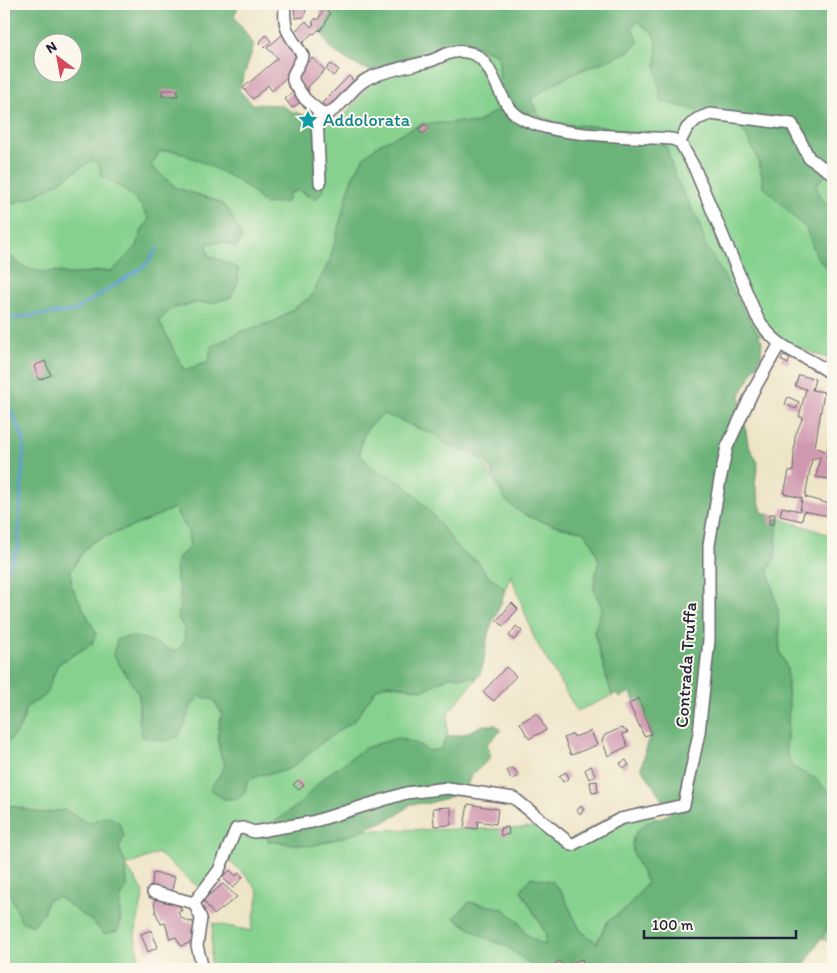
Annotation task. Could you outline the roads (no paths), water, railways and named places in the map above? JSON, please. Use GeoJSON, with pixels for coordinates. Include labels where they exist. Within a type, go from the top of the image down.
{"type":"FeatureCollection","features":[{"type":"Feature","properties":{"kind":"street"},"geometry":{"type":"LineString","coordinates":[[285,4],[284,24],[289,36],[303,56],[294,75],[293,82],[305,99],[324,115],[332,112],[366,79],[452,52],[468,51],[488,64],[496,86],[509,107],[527,121],[570,131],[672,139],[680,142],[694,167],[757,317],[765,330],[780,345],[833,375]]}},
{"type":"Feature","properties":{"kind":"street"},"geometry":{"type":"LineString","coordinates":[[680,142],[687,128],[697,119],[710,114],[792,124],[809,158],[833,174]]}},
{"type":"Feature","properties":{"kind":"street"},"geometry":{"type":"LineString","coordinates":[[317,117],[320,183]]}},
{"type":"Feature","properties":{"kind":"street","name":"Contrada Truffa"},"geometry":{"type":"LineString","coordinates":[[194,903],[219,870],[236,829],[243,828],[254,832],[312,822],[406,793],[448,788],[514,798],[572,845],[620,819],[684,805],[699,733],[709,640],[709,545],[721,476],[727,448],[753,391],[780,345]]}},
{"type":"Feature","properties":{"kind":"street"},"geometry":{"type":"LineString","coordinates":[[153,892],[194,903],[201,918],[197,946],[203,969]]}},
{"type":"Feature","properties":{"kind":"waterway"},"geometry":{"type":"LineString","coordinates":[[4,319],[74,311],[146,265],[157,249]]}},
{"type":"Feature","properties":{"kind":"waterway"},"geometry":{"type":"LineString","coordinates":[[4,397],[24,439],[18,549],[4,576]]}},
{"type":"Feature","properties":{"kind":"place","name":"Addolorata"},"geometry":{"type":"Point","coordinates":[308,120]}}]}
